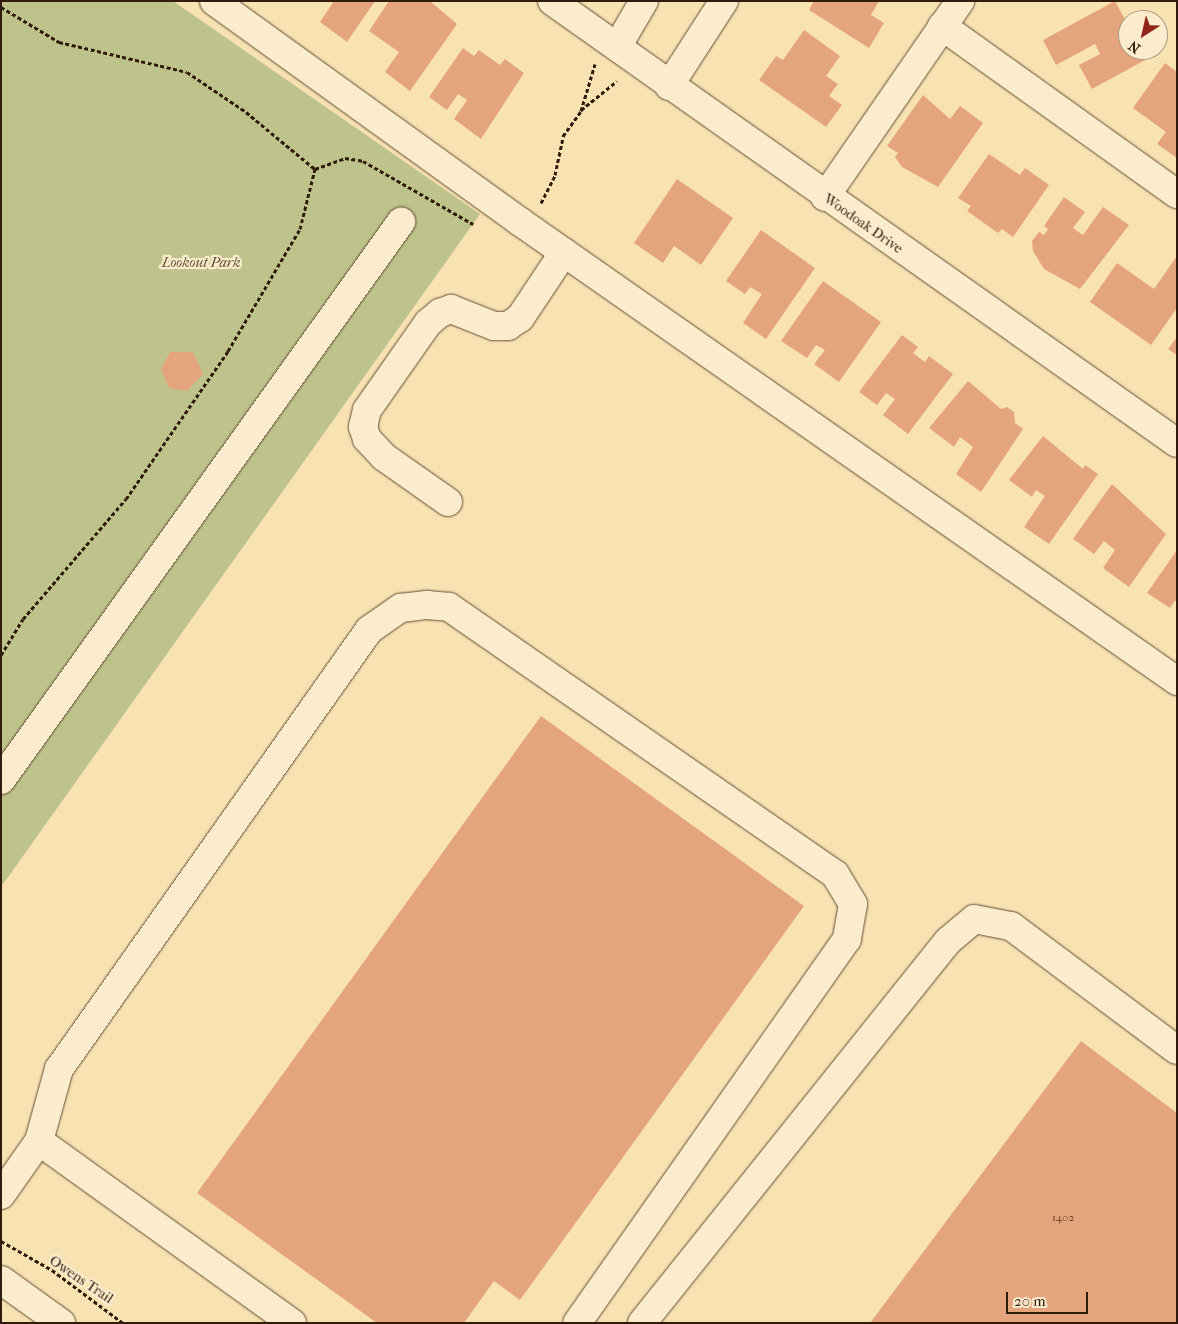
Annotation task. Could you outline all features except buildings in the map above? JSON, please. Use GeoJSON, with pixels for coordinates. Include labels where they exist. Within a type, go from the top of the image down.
{"type":"FeatureCollection","features":[{"type":"Feature","properties":{"kind":"street"},"geometry":{"type":"LineString","coordinates":[[214,1],[564,252],[1177,681]]}},
{"type":"Feature","properties":{"kind":"street","name":"Woodoak Drive"},"geometry":{"type":"LineString","coordinates":[[552,1],[825,197],[1177,443]]}},
{"type":"Feature","properties":{"kind":"street"},"geometry":{"type":"LineString","coordinates":[[617,47],[644,1]]}},
{"type":"Feature","properties":{"kind":"street"},"geometry":{"type":"LineString","coordinates":[[669,86],[724,1]]}},
{"type":"Feature","properties":{"kind":"street"},"geometry":{"type":"LineString","coordinates":[[825,197],[960,1]]}},
{"type":"Feature","properties":{"kind":"street"},"geometry":{"type":"LineString","coordinates":[[942,26],[1177,194]]}},
{"type":"Feature","properties":{"kind":"street"},"geometry":{"type":"LineString","coordinates":[[1,780],[401,222]]}},
{"type":"Feature","properties":{"kind":"street"},"geometry":{"type":"LineString","coordinates":[[448,502],[384,457],[367,439],[363,427],[367,410],[428,322],[440,313],[451,309],[494,326],[508,326],[520,318],[564,252]]}},
{"type":"Feature","properties":{"kind":"street"},"geometry":{"type":"LineString","coordinates":[[1,1195],[39,1141],[59,1069],[369,630],[401,608],[449,607],[835,874],[853,904],[847,939],[577,1323]]}},
{"type":"Feature","properties":{"kind":"street"},"geometry":{"type":"LineString","coordinates":[[642,1323],[948,941],[974,919],[1012,926],[1177,1050]]}},
{"type":"Feature","properties":{"kind":"street"},"geometry":{"type":"LineString","coordinates":[[39,1141],[292,1323]]}},
{"type":"Feature","properties":{"kind":"street"},"geometry":{"type":"LineString","coordinates":[[1,1280],[61,1323]]}},
{"type":"Feature","properties":{"kind":"path"},"geometry":{"type":"LineString","coordinates":[[1,8],[60,42],[187,72],[246,112],[315,169]]}},
{"type":"Feature","properties":{"kind":"path"},"geometry":{"type":"LineString","coordinates":[[581,110],[619,80]]}},
{"type":"Feature","properties":{"kind":"path","name":"Owens Trail"},"geometry":{"type":"LineString","coordinates":[[1,1241],[52,1270],[123,1323]]}},
{"type":"Feature","properties":{"kind":"green space","name":"Lookout Park"},"geometry":{"type":"Polygon","coordinates":[[[1,1],[173,1],[480,214],[1,887],[1,1]]]}}]}
